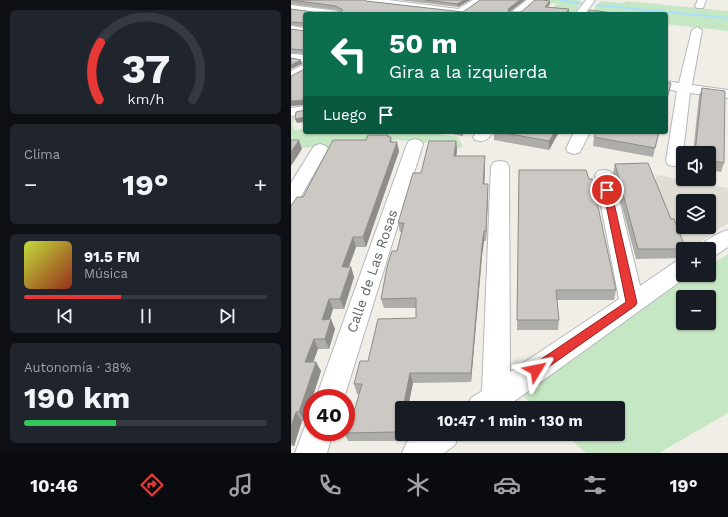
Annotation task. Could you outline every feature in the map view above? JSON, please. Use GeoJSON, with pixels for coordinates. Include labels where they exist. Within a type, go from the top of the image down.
{"type":"FeatureCollection","features":[{"type":"Feature","properties":{"kind":"street"},"geometry":{"type":"LineString","coordinates":[[371,0],[452,12]]}},
{"type":"Feature","properties":{"kind":"street"},"geometry":{"type":"LineString","coordinates":[[461,12],[479,0]]}},
{"type":"Feature","properties":{"kind":"street"},"geometry":{"type":"LineString","coordinates":[[582,12],[591,0]]}},
{"type":"Feature","properties":{"kind":"street"},"geometry":{"type":"LineString","coordinates":[[517,12],[530,2]]}},
{"type":"Feature","properties":{"kind":"street"},"geometry":{"type":"LineString","coordinates":[[291,8],[322,12]]}},
{"type":"Feature","properties":{"kind":"street"},"geometry":{"type":"LineString","coordinates":[[291,29],[303,31]]}},
{"type":"Feature","properties":{"kind":"street"},"geometry":{"type":"LineString","coordinates":[[674,161],[685,88],[697,30]]}},
{"type":"Feature","properties":{"kind":"street"},"geometry":{"type":"LineString","coordinates":[[291,57],[303,59]]}},
{"type":"Feature","properties":{"kind":"street"},"geometry":{"type":"LineString","coordinates":[[291,76],[303,69]]}},
{"type":"Feature","properties":{"kind":"street"},"geometry":{"type":"LineString","coordinates":[[668,85],[728,94]]}},
{"type":"Feature","properties":{"kind":"street"},"geometry":{"type":"LineString","coordinates":[[291,112],[303,110]]}},
{"type":"Feature","properties":{"kind":"street"},"geometry":{"type":"LineString","coordinates":[[574,149],[581,134]]}},
{"type":"Feature","properties":{"kind":"street","name":"Calle de Las Rosas"},"geometry":{"type":"LineString","coordinates":[[332,389],[415,144]]}},
{"type":"Feature","properties":{"kind":"street"},"geometry":{"type":"LineString","coordinates":[[291,198],[320,149]]}},
{"type":"Feature","properties":{"kind":"street"},"geometry":{"type":"LineString","coordinates":[[488,401],[500,166]]}},
{"type":"Feature","properties":{"kind":"street"},"geometry":{"type":"LineString","coordinates":[[604,176],[631,303]]}},
{"type":"Feature","properties":{"kind":"street"},"geometry":{"type":"LineString","coordinates":[[716,245],[728,237]]}},
{"type":"Feature","properties":{"kind":"street"},"geometry":{"type":"LineString","coordinates":[[489,401],[676,273]]}},
{"type":"Feature","properties":{"kind":"street"},"geometry":{"type":"LineString","coordinates":[[311,453],[315,441]]}},
{"type":"Feature","properties":{"kind":"street"},"geometry":{"type":"LineString","coordinates":[[418,453],[435,441]]}},
{"type":"Feature","properties":{"kind":"shaded area"},"geometry":{"type":"Polygon","coordinates":[[[657,175],[676,178],[676,186],[716,186],[728,188],[728,223],[716,231],[716,194],[676,194],[676,234],[654,186],[657,175]]]}},
{"type":"Feature","properties":{"kind":"shaded area"},"geometry":{"type":"Polygon","coordinates":[[[676,234],[712,234],[700,242],[680,242],[676,234]]]}},
{"type":"Feature","properties":{"kind":"green space"},"geometry":{"type":"Polygon","coordinates":[[[533,0],[579,0],[582,2],[575,12],[551,10],[557,4],[533,0]]]}},
{"type":"Feature","properties":{"kind":"green space"},"geometry":{"type":"Polygon","coordinates":[[[601,1],[624,3],[626,1],[728,11],[728,31],[668,24],[668,12],[595,12],[594,9],[601,1]]]}},
{"type":"Feature","properties":{"kind":"green space"},"geometry":{"type":"Polygon","coordinates":[[[294,116],[294,130],[303,129],[303,134],[439,134],[458,137],[463,147],[451,150],[432,143],[399,140],[363,141],[342,147],[291,148],[291,117],[294,116]]]}},
{"type":"Feature","properties":{"kind":"green space"},"geometry":{"type":"Polygon","coordinates":[[[728,254],[728,413],[659,453],[586,453],[573,441],[625,441],[625,401],[528,401],[512,386],[683,282],[716,282],[716,262],[728,254]]]}},
{"type":"Feature","properties":{"kind":"building"},"geometry":{"type":"Polygon","coordinates":[[[291,0],[365,0],[463,12],[341,12],[343,10],[336,6],[291,0]]]}},
{"type":"Feature","properties":{"kind":"building"},"geometry":{"type":"Polygon","coordinates":[[[425,0],[465,0],[457,4],[425,0]]]}},
{"type":"Feature","properties":{"kind":"building"},"geometry":{"type":"Polygon","coordinates":[[[480,0],[520,0],[508,9],[509,12],[463,12],[480,0]]]}},
{"type":"Feature","properties":{"kind":"building"},"geometry":{"type":"Polygon","coordinates":[[[535,0],[550,1],[545,7],[569,9],[567,12],[521,12],[535,0]]]}},
{"type":"Feature","properties":{"kind":"building"},"geometry":{"type":"Polygon","coordinates":[[[291,9],[314,12],[303,12],[303,23],[291,22],[291,9]]]}},
{"type":"Feature","properties":{"kind":"building"},"geometry":{"type":"Polygon","coordinates":[[[590,10],[606,12],[588,12],[590,10]]]}},
{"type":"Feature","properties":{"kind":"building"},"geometry":{"type":"Polygon","coordinates":[[[291,29],[303,31],[303,50],[291,49],[291,29]]]}},
{"type":"Feature","properties":{"kind":"building"},"geometry":{"type":"Polygon","coordinates":[[[291,58],[301,60],[291,65],[291,58]]]}},
{"type":"Feature","properties":{"kind":"building"},"geometry":{"type":"Polygon","coordinates":[[[303,70],[303,100],[291,101],[291,76],[303,70]]]}},
{"type":"Feature","properties":{"kind":"building"},"geometry":{"type":"Polygon","coordinates":[[[668,82],[671,83],[668,95],[668,82]]]}},
{"type":"Feature","properties":{"kind":"building"},"geometry":{"type":"Polygon","coordinates":[[[702,88],[725,91],[724,163],[716,161],[716,146],[696,146],[702,88]]]}},
{"type":"Feature","properties":{"kind":"building"},"geometry":{"type":"Polygon","coordinates":[[[303,110],[303,117],[295,119],[296,112],[303,110]]]}},
{"type":"Feature","properties":{"kind":"building"},"geometry":{"type":"Polygon","coordinates":[[[510,134],[554,134],[549,141],[510,134]]]}},
{"type":"Feature","properties":{"kind":"building"},"geometry":{"type":"Polygon","coordinates":[[[595,134],[658,134],[655,148],[594,137],[595,134]]]}},
{"type":"Feature","properties":{"kind":"building"},"geometry":{"type":"Polygon","coordinates":[[[368,135],[388,135],[388,137],[391,137],[390,142],[397,142],[363,237],[353,237],[342,267],[351,267],[340,299],[329,299],[322,320],[331,319],[325,339],[314,339],[305,362],[316,362],[307,389],[303,389],[303,400],[299,412],[296,412],[291,427],[291,206],[297,197],[303,197],[333,140],[366,140],[368,135]]]}},
{"type":"Feature","properties":{"kind":"building"},"geometry":{"type":"Polygon","coordinates":[[[291,140],[299,140],[291,152],[291,140]]]}},
{"type":"Feature","properties":{"kind":"building"},"geometry":{"type":"Polygon","coordinates":[[[429,141],[456,141],[454,156],[485,156],[483,184],[488,184],[486,231],[484,231],[482,246],[471,373],[410,373],[404,401],[395,401],[395,432],[355,433],[355,408],[362,384],[354,384],[360,361],[368,361],[378,319],[416,318],[416,298],[381,299],[387,267],[392,251],[397,251],[404,223],[398,223],[413,173],[421,173],[429,141]]]}},
{"type":"Feature","properties":{"kind":"building"},"geometry":{"type":"Polygon","coordinates":[[[648,163],[671,219],[674,219],[676,224],[676,234],[680,234],[683,242],[676,242],[676,249],[638,249],[615,164],[648,163]]]}},
{"type":"Feature","properties":{"kind":"building"},"geometry":{"type":"Polygon","coordinates":[[[519,170],[586,170],[589,179],[592,179],[616,290],[556,290],[559,320],[517,320],[519,170]]]}},
{"type":"Feature","properties":{"kind":"waterway"},"geometry":{"type":"LineString","coordinates":[[560,0],[583,4]]}},
{"type":"Feature","properties":{"kind":"waterway"},"geometry":{"type":"LineString","coordinates":[[597,5],[668,12]]}},
{"type":"Feature","properties":{"kind":"waterway"},"geometry":{"type":"LineString","coordinates":[[668,12],[728,18]]}},
{"type":"Feature","properties":{"kind":"route"},"geometry":{"type":"LineString","coordinates":[[536,370],[631,303],[607,190]]}}]}
